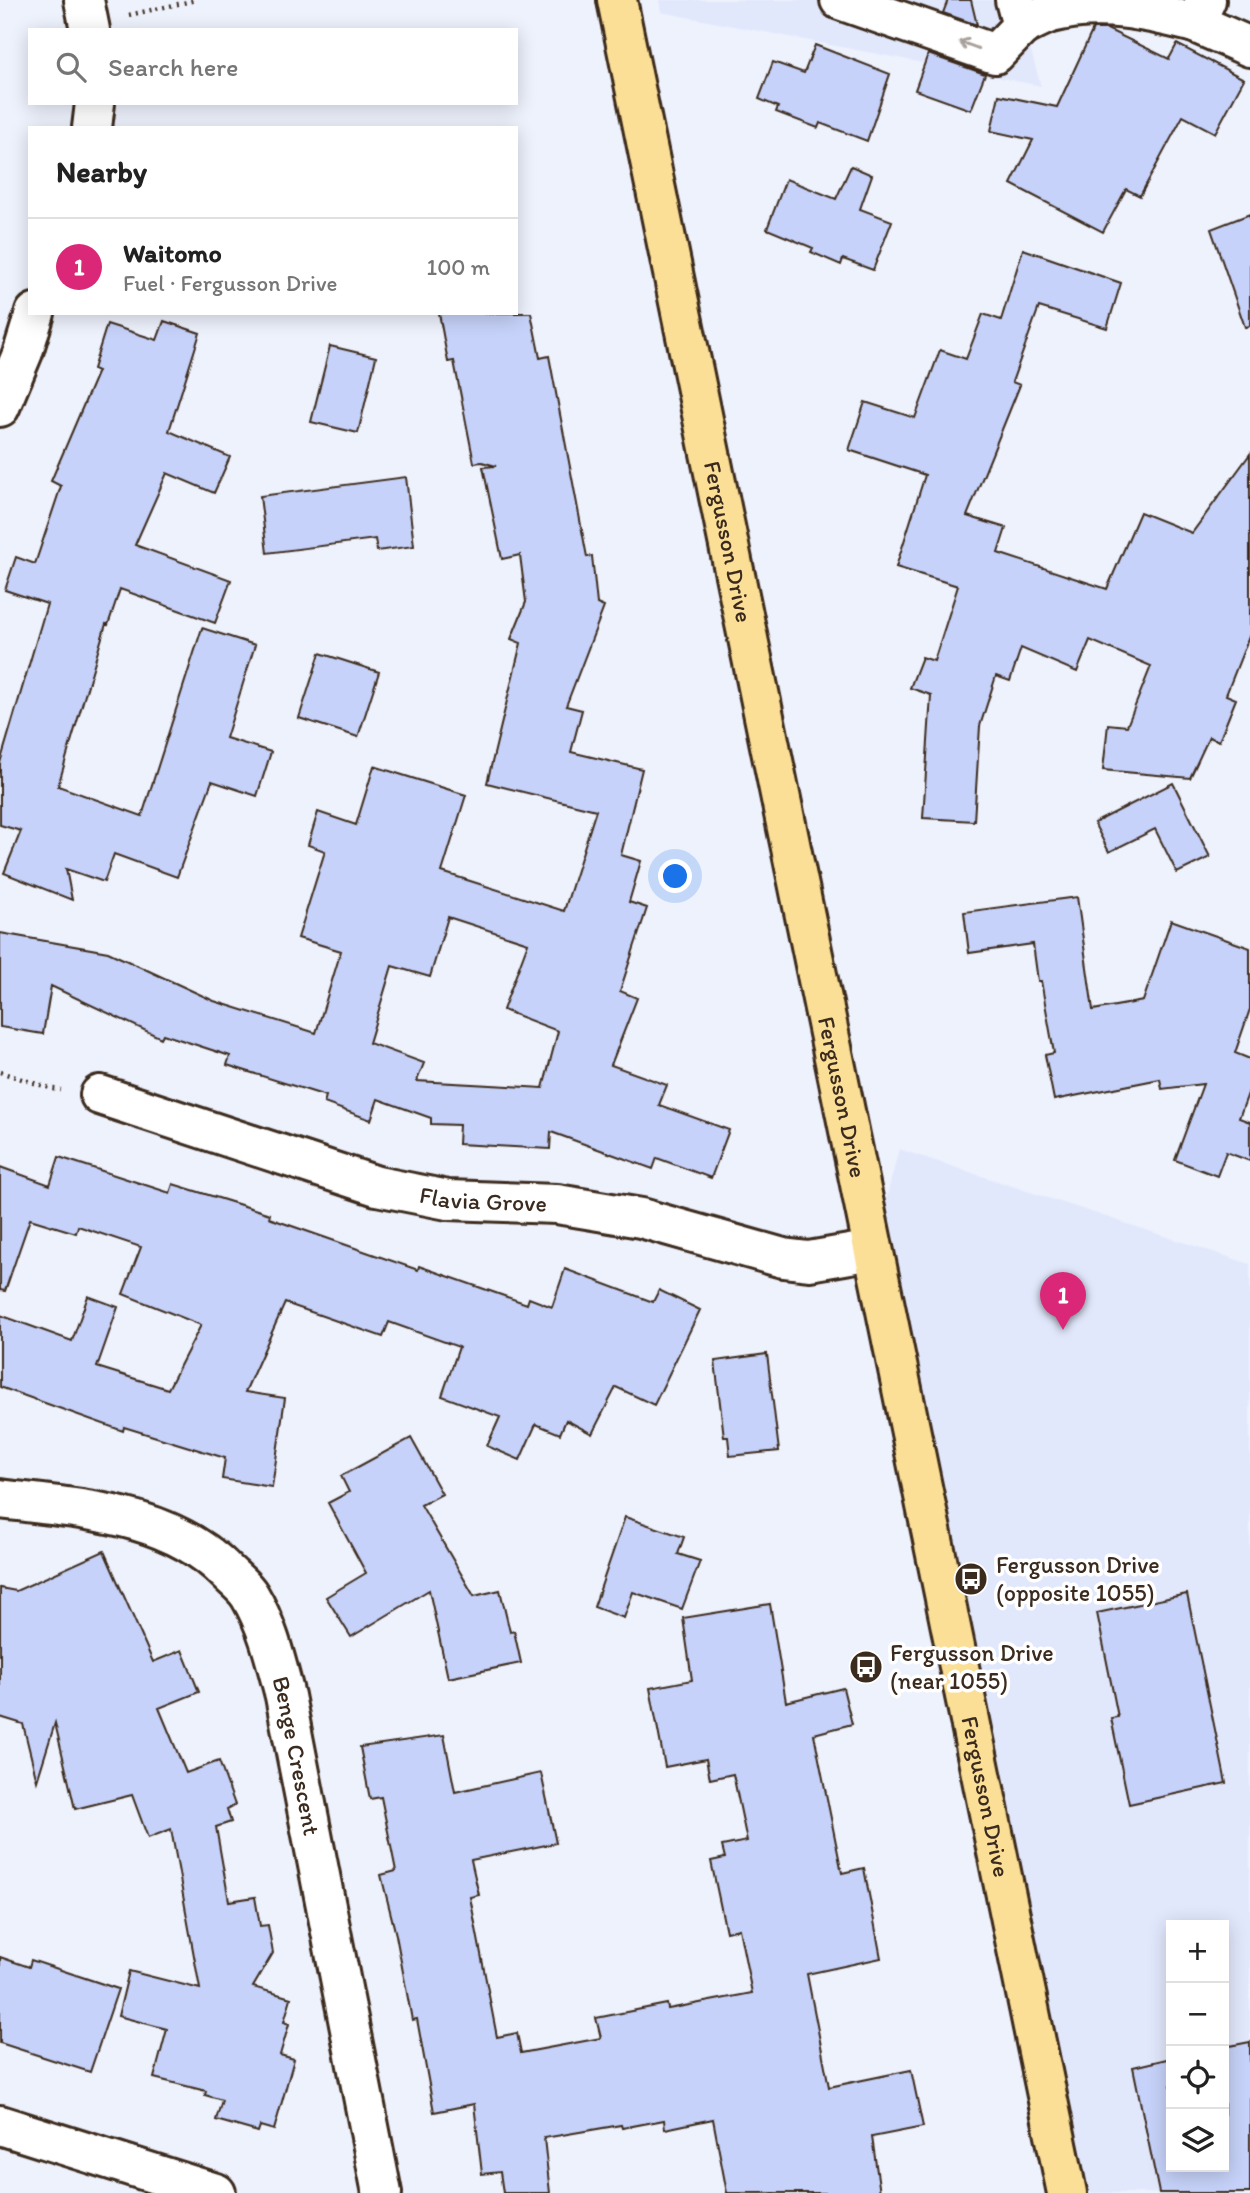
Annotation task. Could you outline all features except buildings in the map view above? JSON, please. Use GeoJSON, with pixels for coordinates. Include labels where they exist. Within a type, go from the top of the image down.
{"type":"FeatureCollection","features":[{"type":"Feature","properties":{"kind":"main road","name":"Fergusson Drive"},"geometry":{"type":"LineString","coordinates":[[617,0],[1067,2193]]}},
{"type":"Feature","properties":{"kind":"street"},"geometry":{"type":"LineString","coordinates":[[840,0],[995,54],[1018,13],[1052,13],[1085,7],[1116,6],[1144,10],[1201,11],[1250,47]]}},
{"type":"Feature","properties":{"kind":"street"},"geometry":{"type":"LineString","coordinates":[[92,126],[95,105]]}},
{"type":"Feature","properties":{"kind":"street"},"geometry":{"type":"LineString","coordinates":[[0,407],[23,352],[34,315]]}},
{"type":"Feature","properties":{"kind":"street","name":"Flavia Grove"},"geometry":{"type":"LineString","coordinates":[[100,1095],[377,1186],[448,1200],[557,1204],[629,1216],[783,1258],[809,1261],[873,1250]]}},
{"type":"Feature","properties":{"kind":"street","name":"Benge Crescent"},"geometry":{"type":"LineString","coordinates":[[0,1499],[102,1512],[150,1524],[187,1542],[219,1563],[249,1594],[272,1645],[285,1696],[382,2193]]}},
{"type":"Feature","properties":{"kind":"street"},"geometry":{"type":"LineString","coordinates":[[0,2125],[216,2193]]}},
{"type":"Feature","properties":{"kind":"path"},"geometry":{"type":"LineString","coordinates":[[88,18],[196,0]]}},
{"type":"Feature","properties":{"kind":"path"},"geometry":{"type":"LineString","coordinates":[[0,1072],[53,1089],[100,1095]]}},
{"type":"Feature","properties":{"kind":"shaded area"},"geometry":{"type":"Polygon","coordinates":[[[659,0],[1016,0],[1041,86],[661,12],[659,0]]]}},
{"type":"Feature","properties":{"kind":"shaded area"},"geometry":{"type":"Polygon","coordinates":[[[899,1149],[1250,1264],[1250,2193],[1067,2193],[873,1250],[899,1149]]]}},
{"type":"Feature","properties":{"kind":"place","name":"Waitomo"},"geometry":{"type":"Point","coordinates":[1063,1330]}},
{"type":"Feature","properties":{"kind":"place","name":"Fergusson Drive (opposite 1055)"},"geometry":{"type":"Point","coordinates":[971,1579]}},
{"type":"Feature","properties":{"kind":"place","name":"Fergusson Drive (near 1055)"},"geometry":{"type":"Point","coordinates":[866,1667]}}]}
